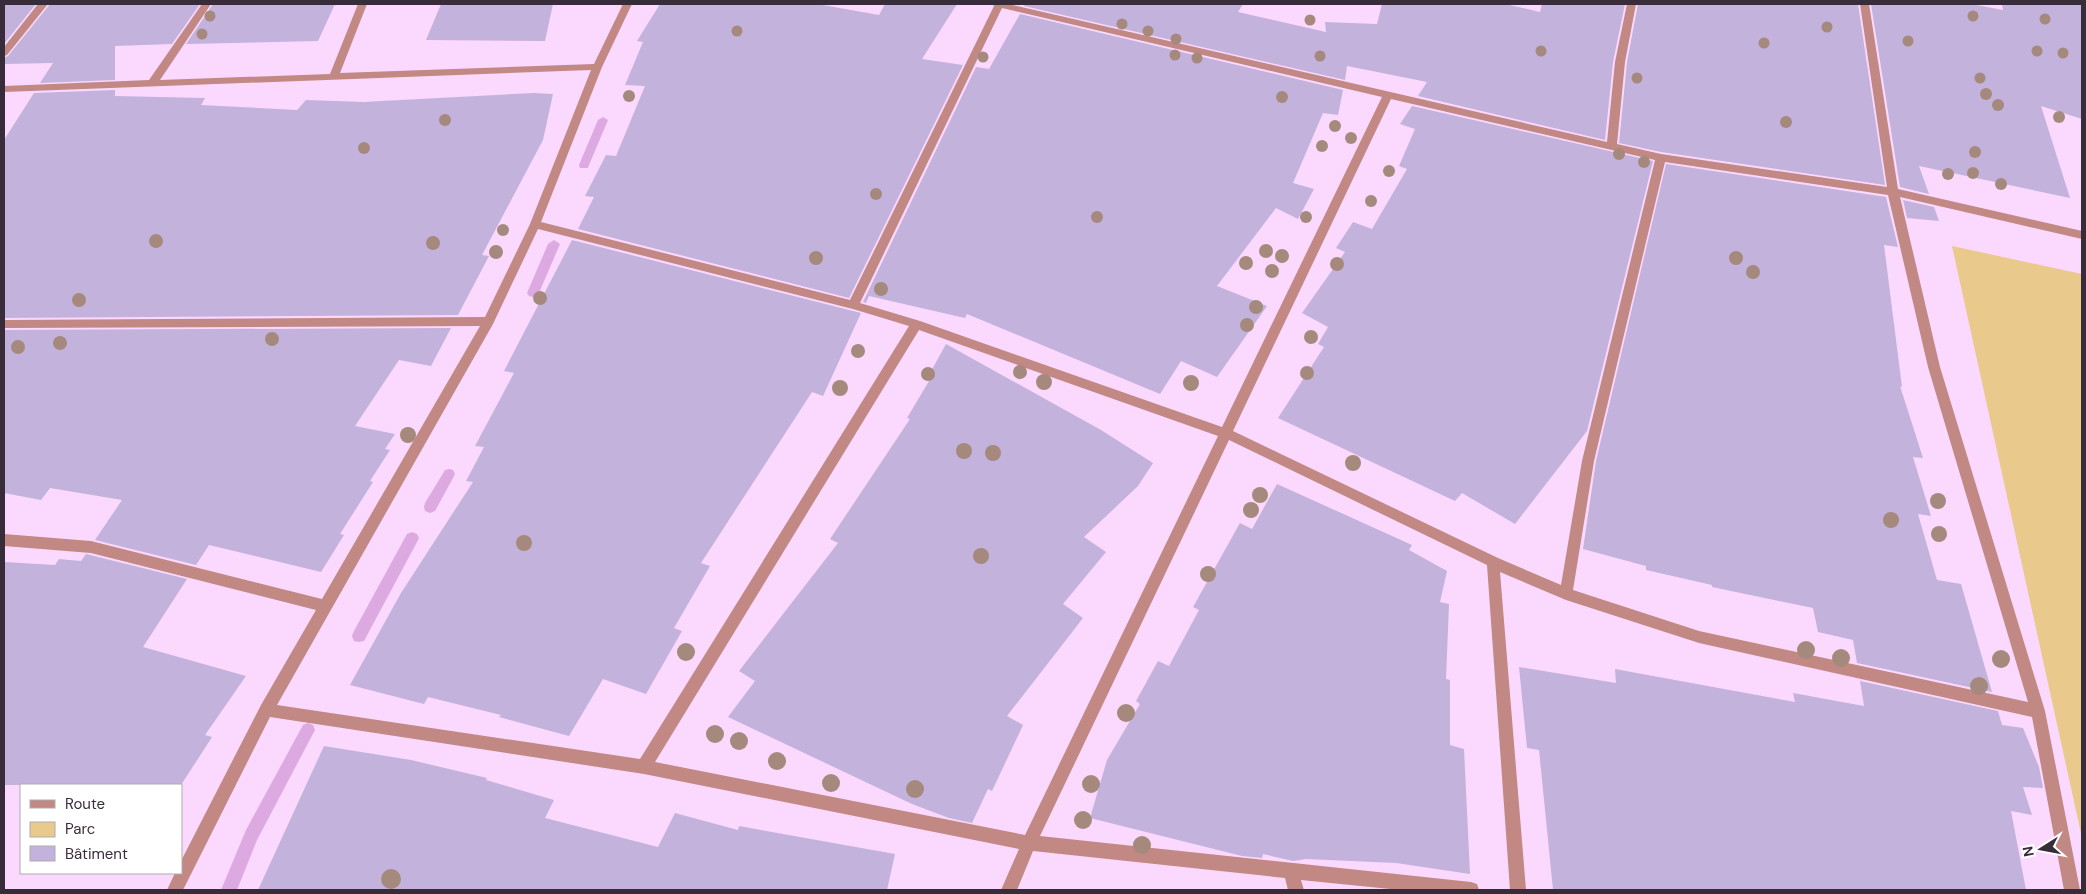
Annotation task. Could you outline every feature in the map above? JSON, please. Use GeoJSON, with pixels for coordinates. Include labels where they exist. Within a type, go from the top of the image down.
{"type":"FeatureCollection","features":[{"type":"Feature","properties":{"kind":"street"},"geometry":{"type":"LineString","coordinates":[[4,53],[43,4]]}},
{"type":"Feature","properties":{"kind":"street"},"geometry":{"type":"LineString","coordinates":[[152,84],[206,4]]}},
{"type":"Feature","properties":{"kind":"street"},"geometry":{"type":"LineString","coordinates":[[334,77],[362,4]]}},
{"type":"Feature","properties":{"kind":"street"},"geometry":{"type":"LineString","coordinates":[[175,890],[266,710],[489,321],[535,224],[597,67],[628,4]]}},
{"type":"Feature","properties":{"kind":"street"},"geometry":{"type":"LineString","coordinates":[[853,304],[998,4],[1661,158],[1893,192],[2082,235]]}},
{"type":"Feature","properties":{"kind":"street"},"geometry":{"type":"LineString","coordinates":[[1612,146],[1620,62],[1632,4]]}},
{"type":"Feature","properties":{"kind":"street"},"geometry":{"type":"LineString","coordinates":[[1865,4],[1893,192],[1934,367],[2038,711],[2072,890]]}},
{"type":"Feature","properties":{"kind":"street"},"geometry":{"type":"LineString","coordinates":[[4,89],[597,67]]}},
{"type":"Feature","properties":{"kind":"street"},"geometry":{"type":"LineString","coordinates":[[1009,890],[1029,843],[1388,95]]}},
{"type":"Feature","properties":{"kind":"street"},"geometry":{"type":"LineString","coordinates":[[1566,594],[1588,460],[1661,158]]}},
{"type":"Feature","properties":{"kind":"street"},"geometry":{"type":"LineString","coordinates":[[535,224],[853,304],[916,324],[1225,433],[1493,562],[1566,594],[1699,637],[2038,711]]}},
{"type":"Feature","properties":{"kind":"street"},"geometry":{"type":"LineString","coordinates":[[4,324],[489,321]]}},
{"type":"Feature","properties":{"kind":"street"},"geometry":{"type":"LineString","coordinates":[[644,767],[916,324]]}},
{"type":"Feature","properties":{"kind":"street"},"geometry":{"type":"LineString","coordinates":[[4,540],[91,547],[324,606]]}},
{"type":"Feature","properties":{"kind":"street"},"geometry":{"type":"LineString","coordinates":[[1493,562],[1518,890]]}},
{"type":"Feature","properties":{"kind":"street"},"geometry":{"type":"LineString","coordinates":[[266,710],[644,767],[1029,843],[1471,890]]}},
{"type":"Feature","properties":{"kind":"street"},"geometry":{"type":"LineString","coordinates":[[1291,871],[1296,890]]}},
{"type":"Feature","properties":{"kind":"green space"},"geometry":{"type":"Polygon","coordinates":[[[1952,246],[2082,274],[2082,838],[1952,246]]]}},
{"type":"Feature","properties":{"kind":"building"},"geometry":{"type":"Polygon","coordinates":[[[4,4],[36,4],[4,44],[4,4]]]}},
{"type":"Feature","properties":{"kind":"building"},"geometry":{"type":"Polygon","coordinates":[[[50,4],[200,4],[172,44],[115,46],[115,80],[40,83],[53,63],[4,64],[4,58],[8,56],[50,4]]]}},
{"type":"Feature","properties":{"kind":"building"},"geometry":{"type":"Polygon","coordinates":[[[213,4],[335,4],[318,41],[186,44],[213,4]]]}},
{"type":"Feature","properties":{"kind":"building"},"geometry":{"type":"Polygon","coordinates":[[[441,4],[553,4],[545,41],[426,40],[441,4]]]}},
{"type":"Feature","properties":{"kind":"building"},"geometry":{"type":"Polygon","coordinates":[[[660,4],[817,4],[879,15],[885,4],[957,4],[922,59],[963,65],[849,298],[578,229],[594,197],[585,196],[606,155],[616,156],[645,86],[625,85],[643,42],[637,41],[660,4]]]}},
{"type":"Feature","properties":{"kind":"building"},"geometry":{"type":"Polygon","coordinates":[[[1025,4],[1243,4],[1238,12],[1326,32],[1325,22],[1377,24],[1382,4],[1505,4],[1540,12],[1542,4],[1625,4],[1613,62],[1605,140],[1418,96],[1427,82],[1347,66],[1345,80],[1024,6],[1025,4]]]}},
{"type":"Feature","properties":{"kind":"building"},"geometry":{"type":"Polygon","coordinates":[[[1638,4],[1858,4],[1885,185],[1661,152],[1619,143],[1627,62],[1638,4]]]}},
{"type":"Feature","properties":{"kind":"building"},"geometry":{"type":"Polygon","coordinates":[[[1871,4],[1971,4],[2003,10],[2002,4],[2082,4],[2082,119],[2041,106],[2070,198],[1919,166],[1929,194],[1900,187],[1871,4]]]}},
{"type":"Feature","properties":{"kind":"building"},"geometry":{"type":"Polygon","coordinates":[[[1020,14],[1343,90],[1338,115],[1323,113],[1293,183],[1314,189],[1298,219],[1276,208],[1217,286],[1267,306],[1217,377],[1181,361],[1160,394],[967,314],[965,318],[869,296],[866,303],[863,302],[976,67],[989,69],[1020,14]]]}},
{"type":"Feature","properties":{"kind":"building"},"geometry":{"type":"Polygon","coordinates":[[[115,90],[115,96],[205,98],[201,105],[297,110],[306,100],[363,102],[534,93],[553,94],[543,140],[482,255],[489,256],[458,315],[4,318],[4,140],[34,93],[115,90]]]}},
{"type":"Feature","properties":{"kind":"building"},"geometry":{"type":"Polygon","coordinates":[[[1412,106],[1653,161],[1587,431],[1515,524],[1462,493],[1455,501],[1278,418],[1324,347],[1318,344],[1328,327],[1302,313],[1345,252],[1336,248],[1353,222],[1372,229],[1407,169],[1399,166],[1415,129],[1400,124],[1412,106]]]}},
{"type":"Feature","properties":{"kind":"building"},"geometry":{"type":"Polygon","coordinates":[[[1666,164],[1886,197],[1898,247],[1884,245],[1902,387],[1900,386],[1923,458],[1913,457],[1931,516],[1918,514],[1937,580],[1961,584],[1992,692],[1857,663],[1853,640],[1818,632],[1813,608],[1712,587],[1712,585],[1646,570],[1646,566],[1583,549],[1596,461],[1666,164]]]}},
{"type":"Feature","properties":{"kind":"building"},"geometry":{"type":"Polygon","coordinates":[[[1903,200],[1934,207],[1939,221],[1907,218],[1903,200]]]}},
{"type":"Feature","properties":{"kind":"building"},"geometry":{"type":"Polygon","coordinates":[[[572,240],[861,313],[823,396],[812,392],[701,563],[710,566],[674,628],[682,631],[646,694],[603,679],[569,736],[499,717],[501,715],[428,697],[424,704],[350,685],[401,593],[473,482],[466,481],[484,447],[475,446],[514,373],[504,371],[572,240]]]}},
{"type":"Feature","properties":{"kind":"building"},"geometry":{"type":"Polygon","coordinates":[[[451,328],[431,366],[399,360],[355,426],[395,434],[385,449],[390,450],[370,481],[373,482],[340,534],[344,535],[321,572],[209,545],[196,565],[95,540],[122,500],[50,488],[41,500],[4,493],[4,330],[451,328]]]}},
{"type":"Feature","properties":{"kind":"building"},"geometry":{"type":"Polygon","coordinates":[[[946,344],[1101,430],[1153,463],[1138,486],[1084,537],[1106,552],[1063,604],[1083,618],[1007,716],[1023,725],[992,791],[988,789],[972,823],[949,818],[912,804],[728,717],[755,681],[739,671],[838,543],[830,539],[910,419],[907,418],[932,376],[929,375],[946,344]]]}},
{"type":"Feature","properties":{"kind":"building"},"geometry":{"type":"Polygon","coordinates":[[[1277,484],[1412,545],[1409,550],[1447,571],[1440,602],[1449,604],[1446,679],[1450,680],[1450,745],[1464,749],[1470,874],[1396,863],[1306,859],[1293,861],[1263,854],[1262,858],[1242,856],[1090,818],[1107,760],[1140,704],[1136,701],[1158,661],[1169,666],[1199,610],[1193,607],[1240,523],[1252,529],[1277,484]]]}},
{"type":"Feature","properties":{"kind":"building"},"geometry":{"type":"Polygon","coordinates":[[[86,554],[187,579],[143,647],[246,676],[205,735],[212,737],[182,784],[4,785],[4,562],[55,565],[59,559],[81,561],[86,554]]]}},
{"type":"Feature","properties":{"kind":"building"},"geometry":{"type":"Polygon","coordinates":[[[1519,667],[1616,683],[1615,669],[1795,702],[1793,693],[1864,706],[1860,681],[1998,711],[2002,725],[2023,728],[2039,767],[2043,788],[2023,787],[2032,815],[2011,811],[2026,890],[1553,890],[1539,750],[1527,748],[1519,667]]]}},
{"type":"Feature","properties":{"kind":"building"},"geometry":{"type":"Polygon","coordinates":[[[324,746],[411,760],[487,778],[486,780],[554,800],[545,818],[658,847],[675,813],[738,830],[739,826],[895,854],[887,890],[258,890],[324,746]]]}},
{"type":"Feature","properties":{"kind":"waterway"},"geometry":{"type":"LineString","coordinates":[[4,65],[8,64]]}},
{"type":"Feature","properties":{"kind":"waterway"},"geometry":{"type":"LineString","coordinates":[[584,165],[603,120]]}},
{"type":"Feature","properties":{"kind":"waterway"},"geometry":{"type":"LineString","coordinates":[[533,293],[554,244]]}},
{"type":"Feature","properties":{"kind":"waterway"},"geometry":{"type":"LineString","coordinates":[[430,507],[449,474]]}},
{"type":"Feature","properties":{"kind":"waterway"},"geometry":{"type":"LineString","coordinates":[[359,636],[412,538]]}},
{"type":"Feature","properties":{"kind":"waterway"},"geometry":{"type":"LineString","coordinates":[[229,890],[251,835],[308,730]]}}]}
